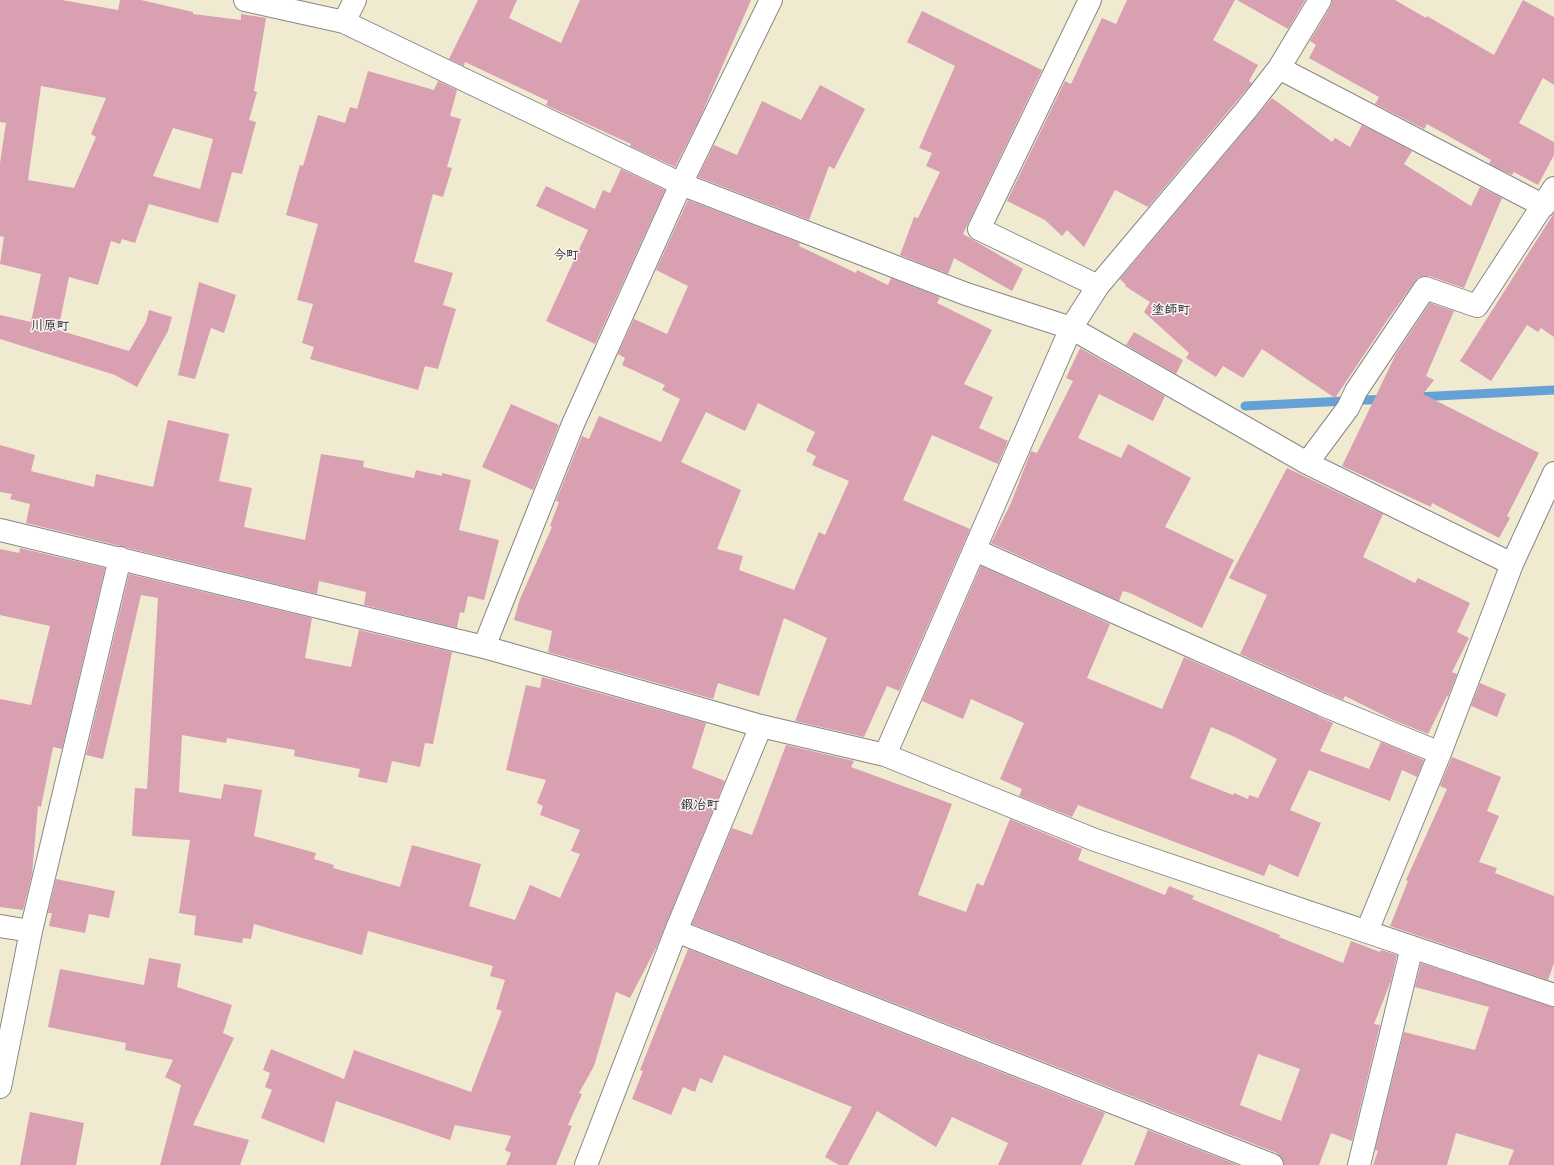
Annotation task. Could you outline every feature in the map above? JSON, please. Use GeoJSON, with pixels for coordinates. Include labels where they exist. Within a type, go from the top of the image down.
{"type":"FeatureCollection","features":[{"type":"Feature","properties":{"kind":"street"},"geometry":{"type":"LineString","coordinates":[[245,0],[344,22],[681,184],[966,294],[1071,328],[1307,463],[1512,564]]}},
{"type":"Feature","properties":{"kind":"street"},"geometry":{"type":"LineString","coordinates":[[344,22],[355,0]]}},
{"type":"Feature","properties":{"kind":"street"},"geometry":{"type":"LineString","coordinates":[[484,647],[573,424],[681,184],[771,0]]}},
{"type":"Feature","properties":{"kind":"street"},"geometry":{"type":"LineString","coordinates":[[1090,0],[979,229],[1098,286]]}},
{"type":"Feature","properties":{"kind":"street"},"geometry":{"type":"LineString","coordinates":[[885,755],[976,550],[1071,328],[1098,286],[1248,109],[1279,68],[1320,0]]}},
{"type":"Feature","properties":{"kind":"street"},"geometry":{"type":"LineString","coordinates":[[1279,68],[1549,197],[1477,306],[1426,288],[1352,399],[1307,463]]}},
{"type":"Feature","properties":{"kind":"street"},"geometry":{"type":"LineString","coordinates":[[1367,931],[1440,753],[1512,564],[1554,473]]}},
{"type":"Feature","properties":{"kind":"street"},"geometry":{"type":"LineString","coordinates":[[0,530],[484,647],[761,726],[885,755],[1095,840],[1554,995]]}},
{"type":"Feature","properties":{"kind":"street"},"geometry":{"type":"LineString","coordinates":[[976,550],[1323,705],[1440,753]]}},
{"type":"Feature","properties":{"kind":"street"},"geometry":{"type":"LineString","coordinates":[[0,1087],[31,930],[120,558]]}},
{"type":"Feature","properties":{"kind":"street"},"geometry":{"type":"LineString","coordinates":[[586,1165],[676,931],[761,726]]}},
{"type":"Feature","properties":{"kind":"street"},"geometry":{"type":"LineString","coordinates":[[0,926],[31,930]]}},
{"type":"Feature","properties":{"kind":"street"},"geometry":{"type":"LineString","coordinates":[[676,931],[1272,1165]]}},
{"type":"Feature","properties":{"kind":"street"},"geometry":{"type":"LineString","coordinates":[[1359,1165],[1412,947]]}},
{"type":"Feature","properties":{"kind":"building"},"geometry":{"type":"Polygon","coordinates":[[[0,0],[62,0],[118,10],[120,0],[141,0],[193,12],[193,14],[241,20],[241,14],[266,18],[254,91],[257,92],[249,120],[256,122],[242,174],[232,172],[218,223],[149,204],[135,243],[122,239],[120,244],[111,241],[98,285],[69,277],[58,330],[129,351],[146,322],[149,310],[172,317],[168,331],[137,387],[115,375],[0,339],[0,315],[31,322],[41,274],[0,264],[4,237],[0,236],[0,163],[6,123],[0,122],[0,0]],[[41,86],[28,180],[74,188],[96,137],[91,134],[106,98],[41,86]],[[173,128],[153,176],[200,189],[213,139],[173,128]]]}},
{"type":"Feature","properties":{"kind":"building"},"geometry":{"type":"Polygon","coordinates":[[[478,0],[517,0],[509,18],[561,43],[580,0],[751,0],[699,120],[675,167],[630,146],[631,144],[546,105],[548,101],[465,62],[464,66],[449,59],[478,0]]]}},
{"type":"Feature","properties":{"kind":"building"},"geometry":{"type":"Polygon","coordinates":[[[1127,0],[1235,0],[1213,40],[1258,65],[1249,81],[1252,83],[1148,207],[1115,190],[1084,247],[1067,230],[1062,236],[1045,220],[1007,201],[1065,81],[1071,84],[1102,18],[1116,24],[1127,0]]]}},
{"type":"Feature","properties":{"kind":"building"},"geometry":{"type":"Polygon","coordinates":[[[1237,0],[1305,0],[1288,29],[1237,0]]]}},
{"type":"Feature","properties":{"kind":"building"},"geometry":{"type":"Polygon","coordinates":[[[1332,0],[1395,0],[1426,18],[1427,16],[1494,55],[1523,0],[1554,17],[1554,85],[1543,78],[1519,123],[1554,142],[1554,155],[1538,185],[1514,172],[1512,175],[1489,164],[1491,160],[1427,124],[1424,129],[1375,104],[1379,97],[1309,58],[1316,45],[1310,41],[1331,6],[1332,0]]]}},
{"type":"Feature","properties":{"kind":"building"},"geometry":{"type":"Polygon","coordinates":[[[922,11],[1042,70],[963,234],[1023,269],[1012,291],[954,258],[948,274],[900,255],[914,217],[918,218],[940,172],[926,166],[932,153],[919,148],[955,66],[907,42],[922,11]]]}},
{"type":"Feature","properties":{"kind":"building"},"geometry":{"type":"Polygon","coordinates":[[[368,71],[434,90],[438,81],[457,90],[450,116],[461,119],[447,167],[452,168],[443,197],[433,194],[414,262],[453,273],[443,305],[456,309],[438,369],[425,366],[418,390],[310,359],[314,347],[302,343],[313,304],[297,300],[318,224],[286,215],[300,165],[303,166],[318,115],[345,123],[350,107],[357,109],[368,71]]]}},
{"type":"Feature","properties":{"kind":"building"},"geometry":{"type":"Polygon","coordinates":[[[820,85],[865,109],[834,169],[829,166],[809,220],[698,177],[714,145],[737,155],[762,101],[801,120],[820,85]]]}},
{"type":"Feature","properties":{"kind":"building"},"geometry":{"type":"Polygon","coordinates":[[[1272,98],[1332,142],[1335,138],[1350,147],[1362,125],[1412,151],[1404,164],[1471,206],[1480,187],[1502,198],[1464,288],[1429,276],[1418,277],[1335,398],[1262,349],[1243,378],[1223,366],[1216,377],[1186,358],[1189,353],[1144,312],[1150,302],[1125,286],[1126,285],[1120,279],[1272,98]]]}},
{"type":"Feature","properties":{"kind":"building"},"geometry":{"type":"Polygon","coordinates":[[[621,169],[665,190],[595,344],[546,321],[588,230],[536,206],[546,186],[595,209],[603,190],[610,193],[621,169]]]}},
{"type":"Feature","properties":{"kind":"building"},"geometry":{"type":"Polygon","coordinates":[[[688,200],[800,243],[799,246],[856,273],[857,270],[888,285],[891,278],[940,297],[937,303],[992,330],[964,384],[993,397],[979,428],[1008,441],[998,464],[932,435],[903,500],[970,529],[899,691],[887,686],[864,737],[795,721],[827,638],[784,618],[759,696],[718,683],[713,699],[548,652],[552,631],[514,620],[520,599],[552,527],[550,526],[559,502],[556,501],[582,436],[589,439],[599,416],[661,442],[680,399],[662,390],[665,385],[622,365],[625,358],[618,354],[634,319],[667,334],[688,286],[656,270],[688,200]],[[758,403],[745,431],[706,412],[681,462],[741,490],[717,549],[743,556],[739,570],[794,590],[819,532],[825,535],[849,481],[812,465],[816,456],[806,451],[815,432],[758,403]]]}},
{"type":"Feature","properties":{"kind":"building"},"geometry":{"type":"Polygon","coordinates":[[[1554,213],[1554,337],[1541,328],[1538,332],[1527,325],[1491,381],[1460,361],[1554,213]]]}},
{"type":"Feature","properties":{"kind":"building"},"geometry":{"type":"Polygon","coordinates":[[[199,282],[236,295],[224,333],[211,328],[195,379],[178,375],[199,282]]]}},
{"type":"Feature","properties":{"kind":"building"},"geometry":{"type":"Polygon","coordinates":[[[1430,303],[1454,311],[1426,376],[1434,380],[1423,394],[1539,453],[1507,516],[1510,518],[1499,538],[1432,503],[1431,507],[1342,466],[1396,354],[1430,303]]]}},
{"type":"Feature","properties":{"kind":"building"},"geometry":{"type":"Polygon","coordinates":[[[1134,332],[1183,360],[1176,374],[1126,345],[1134,332]]]}},
{"type":"Feature","properties":{"kind":"building"},"geometry":{"type":"Polygon","coordinates":[[[1080,348],[1165,396],[1153,421],[1099,394],[1078,438],[1121,458],[1128,444],[1191,478],[1165,527],[1234,560],[1202,628],[1130,593],[1123,591],[1119,601],[991,543],[1011,503],[1031,451],[1037,453],[1073,381],[1066,378],[1080,348]]]}},
{"type":"Feature","properties":{"kind":"building"},"geometry":{"type":"Polygon","coordinates":[[[511,404],[559,425],[533,490],[482,467],[511,404]]]}},
{"type":"Feature","properties":{"kind":"building"},"geometry":{"type":"Polygon","coordinates":[[[168,420],[229,434],[219,481],[252,488],[244,527],[305,540],[321,454],[364,461],[363,467],[414,478],[416,470],[442,476],[442,473],[471,480],[459,530],[499,540],[484,600],[468,596],[464,613],[460,612],[457,628],[364,605],[366,592],[319,581],[317,594],[26,523],[30,504],[10,499],[12,494],[0,492],[0,445],[35,455],[31,471],[94,487],[96,474],[153,487],[168,420]]]}},
{"type":"Feature","properties":{"kind":"building"},"geometry":{"type":"Polygon","coordinates":[[[1287,468],[1383,514],[1363,557],[1415,583],[1418,578],[1470,603],[1457,632],[1469,638],[1452,672],[1457,674],[1448,697],[1447,696],[1428,734],[1391,719],[1345,696],[1343,700],[1240,654],[1267,595],[1229,578],[1287,468]]]}},
{"type":"Feature","properties":{"kind":"building"},"geometry":{"type":"Polygon","coordinates":[[[20,548],[105,568],[62,749],[53,747],[41,807],[38,806],[32,874],[23,910],[0,907],[0,699],[31,705],[50,626],[0,615],[0,549],[19,553],[20,548]]]}},
{"type":"Feature","properties":{"kind":"building"},"geometry":{"type":"Polygon","coordinates":[[[981,566],[1110,624],[1087,678],[1162,709],[1184,657],[1333,723],[1320,751],[1369,769],[1381,742],[1424,760],[1417,777],[1402,770],[1390,801],[1309,770],[1290,810],[1321,823],[1298,877],[1269,864],[1264,876],[1078,805],[1072,817],[1019,796],[1022,789],[1000,779],[1024,723],[971,699],[963,719],[922,701],[981,566]],[[1211,727],[1190,778],[1233,795],[1234,793],[1248,799],[1249,795],[1258,798],[1277,759],[1235,737],[1211,727]]]}},
{"type":"Feature","properties":{"kind":"building"},"geometry":{"type":"Polygon","coordinates":[[[129,574],[312,618],[305,658],[351,667],[359,630],[452,652],[433,744],[425,743],[420,767],[392,761],[387,783],[358,777],[360,769],[294,756],[295,750],[227,738],[226,743],[182,735],[179,792],[221,799],[224,784],[262,790],[254,836],[316,853],[314,859],[334,865],[333,868],[400,887],[412,845],[481,864],[469,906],[515,920],[530,885],[560,898],[580,854],[571,851],[580,830],[540,815],[543,806],[537,803],[546,780],[506,770],[526,685],[540,688],[542,677],[706,723],[692,768],[725,781],[657,946],[630,998],[616,992],[594,1066],[579,1093],[582,1094],[568,1125],[572,1126],[556,1165],[506,1165],[511,1153],[505,1150],[511,1136],[455,1125],[450,1140],[336,1101],[324,1143],[261,1118],[272,1090],[265,1087],[270,1073],[263,1070],[271,1049],[344,1079],[354,1050],[471,1092],[502,1011],[496,1009],[505,980],[490,976],[493,966],[368,931],[362,955],[254,924],[251,939],[243,938],[242,943],[194,935],[196,916],[179,913],[190,840],[132,836],[135,788],[147,789],[158,598],[141,595],[103,759],[86,755],[129,574]]]}},
{"type":"Feature","properties":{"kind":"building"},"geometry":{"type":"Polygon","coordinates":[[[1480,683],[1506,694],[1497,717],[1471,706],[1480,683]]]}},
{"type":"Feature","properties":{"kind":"building"},"geometry":{"type":"Polygon","coordinates":[[[786,745],[854,761],[851,767],[952,804],[918,895],[966,912],[977,883],[983,886],[1010,819],[1082,849],[1078,860],[1165,895],[1169,886],[1194,896],[1192,899],[1343,963],[1351,941],[1380,952],[1381,950],[1397,955],[1391,981],[1374,1024],[1380,1025],[1352,1141],[1331,1133],[1319,1165],[1284,1165],[1282,1158],[1277,1153],[692,924],[732,828],[752,835],[786,745]],[[1258,1054],[1240,1105],[1281,1121],[1300,1069],[1258,1054]]]}},
{"type":"Feature","properties":{"kind":"building"},"geometry":{"type":"Polygon","coordinates":[[[1452,757],[1501,777],[1487,811],[1499,816],[1479,862],[1497,868],[1495,873],[1554,896],[1554,963],[1548,980],[1390,926],[1408,881],[1406,880],[1447,789],[1440,786],[1452,757]]]}},
{"type":"Feature","properties":{"kind":"building"},"geometry":{"type":"Polygon","coordinates":[[[56,879],[115,891],[109,918],[89,914],[85,933],[49,926],[52,913],[48,913],[56,879]]]}},
{"type":"Feature","properties":{"kind":"building"},"geometry":{"type":"Polygon","coordinates":[[[688,949],[1105,1113],[1081,1165],[998,1165],[1008,1143],[952,1117],[936,1147],[877,1111],[848,1165],[839,1165],[825,1157],[852,1107],[724,1055],[712,1083],[700,1078],[695,1092],[683,1087],[671,1115],[632,1099],[643,1071],[640,1070],[688,949]]]}},
{"type":"Feature","properties":{"kind":"building"},"geometry":{"type":"Polygon","coordinates":[[[149,958],[181,964],[177,987],[232,1005],[223,1033],[234,1038],[193,1125],[249,1140],[240,1165],[160,1165],[181,1085],[165,1077],[173,1060],[125,1050],[126,1043],[48,1027],[60,969],[144,985],[149,958]]]}},
{"type":"Feature","properties":{"kind":"building"},"geometry":{"type":"Polygon","coordinates":[[[1421,963],[1554,1007],[1554,1165],[1508,1165],[1514,1150],[1456,1133],[1447,1165],[1373,1165],[1378,1151],[1375,1150],[1404,1032],[1475,1050],[1489,1007],[1415,987],[1421,963]]]}},
{"type":"Feature","properties":{"kind":"building"},"geometry":{"type":"Polygon","coordinates":[[[30,1112],[84,1123],[76,1165],[20,1165],[30,1112]]]}},
{"type":"Feature","properties":{"kind":"building"},"geometry":{"type":"Polygon","coordinates":[[[1148,1130],[1238,1165],[1134,1165],[1148,1130]]]}},
{"type":"Feature","properties":{"kind":"waterway"},"geometry":{"type":"LineString","coordinates":[[1417,397],[1554,390]]}},
{"type":"Feature","properties":{"kind":"waterway"},"geometry":{"type":"LineString","coordinates":[[1245,406],[1386,399]]}},
{"type":"Feature","properties":{"kind":"district","name":"今町"},"geometry":{"type":"Point","coordinates":[566,256]}},
{"type":"Feature","properties":{"kind":"district","name":"塗師町"},"geometry":{"type":"Point","coordinates":[1171,311]}},
{"type":"Feature","properties":{"kind":"district","name":"川原町"},"geometry":{"type":"Point","coordinates":[50,327]}},
{"type":"Feature","properties":{"kind":"district","name":"鍜冶町"},"geometry":{"type":"Point","coordinates":[700,806]}}]}
